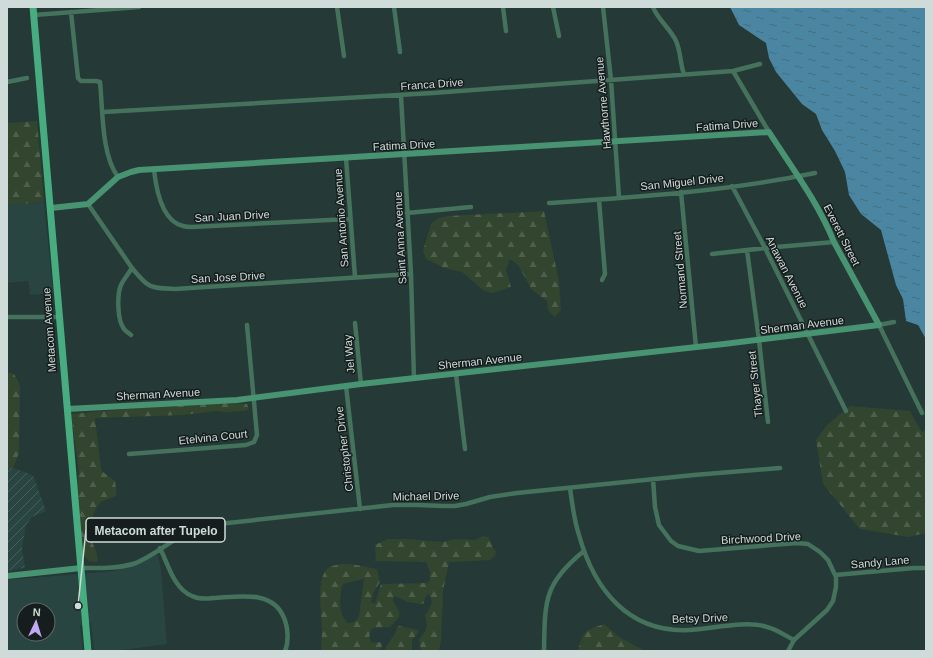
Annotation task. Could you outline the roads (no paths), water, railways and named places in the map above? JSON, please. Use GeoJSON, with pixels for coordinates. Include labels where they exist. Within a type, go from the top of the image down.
{"type":"FeatureCollection","features":[{"type":"Feature","properties":{"kind":"main road","name":"Metacom Avenue"},"geometry":{"type":"LineString","coordinates":[[33,7],[88,651]]}},
{"type":"Feature","properties":{"kind":"street"},"geometry":{"type":"LineString","coordinates":[[34,15],[140,7]]}},
{"type":"Feature","properties":{"kind":"street"},"geometry":{"type":"LineString","coordinates":[[336,7],[344,56]]}},
{"type":"Feature","properties":{"kind":"street"},"geometry":{"type":"LineString","coordinates":[[394,7],[400,52]]}},
{"type":"Feature","properties":{"kind":"street"},"geometry":{"type":"LineString","coordinates":[[502,7],[506,31]]}},
{"type":"Feature","properties":{"kind":"street"},"geometry":{"type":"LineString","coordinates":[[553,7],[559,36]]}},
{"type":"Feature","properties":{"kind":"street","name":"Hawthorne Avenue"},"geometry":{"type":"LineString","coordinates":[[603,7],[611,80],[619,198]]}},
{"type":"Feature","properties":{"kind":"street"},"geometry":{"type":"LineString","coordinates":[[653,7],[656,15],[672,34],[676,42],[684,74]]}},
{"type":"Feature","properties":{"kind":"street"},"geometry":{"type":"LineString","coordinates":[[71,12],[78,78],[81,81],[96,80],[100,82],[107,148],[115,173],[118,177]]}},
{"type":"Feature","properties":{"kind":"street","name":"Franca Drive"},"geometry":{"type":"LineString","coordinates":[[103,112],[401,96],[733,71],[760,64]]}},
{"type":"Feature","properties":{"kind":"street","name":"Everett Street"},"geometry":{"type":"LineString","coordinates":[[733,71],[769,132],[799,177],[829,230],[879,325],[922,413]]}},
{"type":"Feature","properties":{"kind":"street"},"geometry":{"type":"LineString","coordinates":[[7,82],[27,78]]}},
{"type":"Feature","properties":{"kind":"street","name":"Saint Anna Avenue"},"geometry":{"type":"LineString","coordinates":[[401,96],[411,274],[414,379]]}},
{"type":"Feature","properties":{"kind":"street","name":"Fatima Drive"},"geometry":{"type":"LineString","coordinates":[[88,204],[118,177],[131,172],[769,132]]}},
{"type":"Feature","properties":{"kind":"street","name":"San Antonio Avenue"},"geometry":{"type":"LineString","coordinates":[[346,158],[354,277]]}},
{"type":"Feature","properties":{"kind":"street","name":"San Juan Drive"},"geometry":{"type":"LineString","coordinates":[[154,170],[156,186],[161,204],[171,218],[182,226],[192,227],[350,219]]}},
{"type":"Feature","properties":{"kind":"street","name":"San Miguel Drive"},"geometry":{"type":"LineString","coordinates":[[549,203],[682,192],[799,177],[815,173]]}},
{"type":"Feature","properties":{"kind":"street","name":"Anawan Avenue"},"geometry":{"type":"LineString","coordinates":[[732,186],[765,248],[846,411]]}},
{"type":"Feature","properties":{"kind":"street","name":"Normand Street"},"geometry":{"type":"LineString","coordinates":[[682,192],[696,347]]}},
{"type":"Feature","properties":{"kind":"street"},"geometry":{"type":"LineString","coordinates":[[599,200],[605,274],[602,280]]}},
{"type":"Feature","properties":{"kind":"street"},"geometry":{"type":"LineString","coordinates":[[51,208],[88,204]]}},
{"type":"Feature","properties":{"kind":"street","name":"San Jose Drive"},"geometry":{"type":"LineString","coordinates":[[88,204],[132,268],[139,277],[152,288],[175,289],[411,274]]}},
{"type":"Feature","properties":{"kind":"street"},"geometry":{"type":"LineString","coordinates":[[407,213],[471,208]]}},
{"type":"Feature","properties":{"kind":"street"},"geometry":{"type":"LineString","coordinates":[[712,254],[834,242]]}},
{"type":"Feature","properties":{"kind":"street","name":"Thayer Street"},"geometry":{"type":"LineString","coordinates":[[747,250],[768,422]]}},
{"type":"Feature","properties":{"kind":"street"},"geometry":{"type":"LineString","coordinates":[[131,335],[123,329],[119,317],[119,293],[121,284],[132,268]]}},
{"type":"Feature","properties":{"kind":"street"},"geometry":{"type":"LineString","coordinates":[[7,317],[59,317]]}},
{"type":"Feature","properties":{"kind":"street","name":"Sherman Avenue"},"geometry":{"type":"LineString","coordinates":[[67,409],[209,402],[254,398],[361,384],[759,340],[894,322]]}},
{"type":"Feature","properties":{"kind":"street","name":"Jel Way"},"geometry":{"type":"LineString","coordinates":[[355,323],[361,384]]}},
{"type":"Feature","properties":{"kind":"street"},"geometry":{"type":"LineString","coordinates":[[247,325],[254,398]]}},
{"type":"Feature","properties":{"kind":"street"},"geometry":{"type":"LineString","coordinates":[[456,374],[465,449]]}},
{"type":"Feature","properties":{"kind":"street","name":"Christopher Drive"},"geometry":{"type":"LineString","coordinates":[[346,386],[360,509]]}},
{"type":"Feature","properties":{"kind":"street","name":"Etelvina Court"},"geometry":{"type":"LineString","coordinates":[[129,454],[246,445],[254,442],[257,435],[254,398]]}},
{"type":"Feature","properties":{"kind":"street","name":"Michael Drive"},"geometry":{"type":"LineString","coordinates":[[81,568],[122,567],[139,561],[191,529],[209,525],[400,505],[455,506],[497,496],[653,479],[780,468]]}},
{"type":"Feature","properties":{"kind":"street","name":"Birchwood Drive"},"geometry":{"type":"LineString","coordinates":[[653,479],[655,507],[659,525],[671,541],[678,546],[699,551],[780,544],[808,544],[820,552],[828,560],[835,575]]}},
{"type":"Feature","properties":{"kind":"street","name":"Betsy Drive"},"geometry":{"type":"LineString","coordinates":[[570,488],[575,520],[584,551],[594,573],[608,595],[626,612],[638,620],[658,627],[672,629],[687,630],[763,625],[772,628],[794,640]]}},
{"type":"Feature","properties":{"kind":"street"},"geometry":{"type":"LineString","coordinates":[[160,548],[177,583],[182,589],[192,596],[202,599],[253,596],[262,597],[272,603],[282,612],[286,624],[287,647],[285,651]]}},
{"type":"Feature","properties":{"kind":"street"},"geometry":{"type":"LineString","coordinates":[[544,651],[546,610],[550,590],[562,571],[569,563],[584,551]]}},
{"type":"Feature","properties":{"kind":"street"},"geometry":{"type":"LineString","coordinates":[[7,576],[81,568]]}},
{"type":"Feature","properties":{"kind":"street","name":"Sandy Lane"},"geometry":{"type":"LineString","coordinates":[[835,575],[926,568]]}},
{"type":"Feature","properties":{"kind":"street"},"geometry":{"type":"LineString","coordinates":[[788,651],[794,640],[826,610],[833,601],[836,587],[835,575]]}},
{"type":"Feature","properties":{"kind":"water"},"geometry":{"type":"Polygon","coordinates":[[[730,7],[926,7],[926,339],[918,325],[906,321],[903,299],[896,285],[881,230],[861,214],[849,195],[845,172],[835,151],[822,130],[816,114],[802,104],[776,72],[769,58],[766,43],[739,25],[730,7]]]}},
{"type":"Feature","properties":{"kind":"place","name":"Metacom after Tupelo"},"geometry":{"type":"Point","coordinates":[78,606]}}]}
